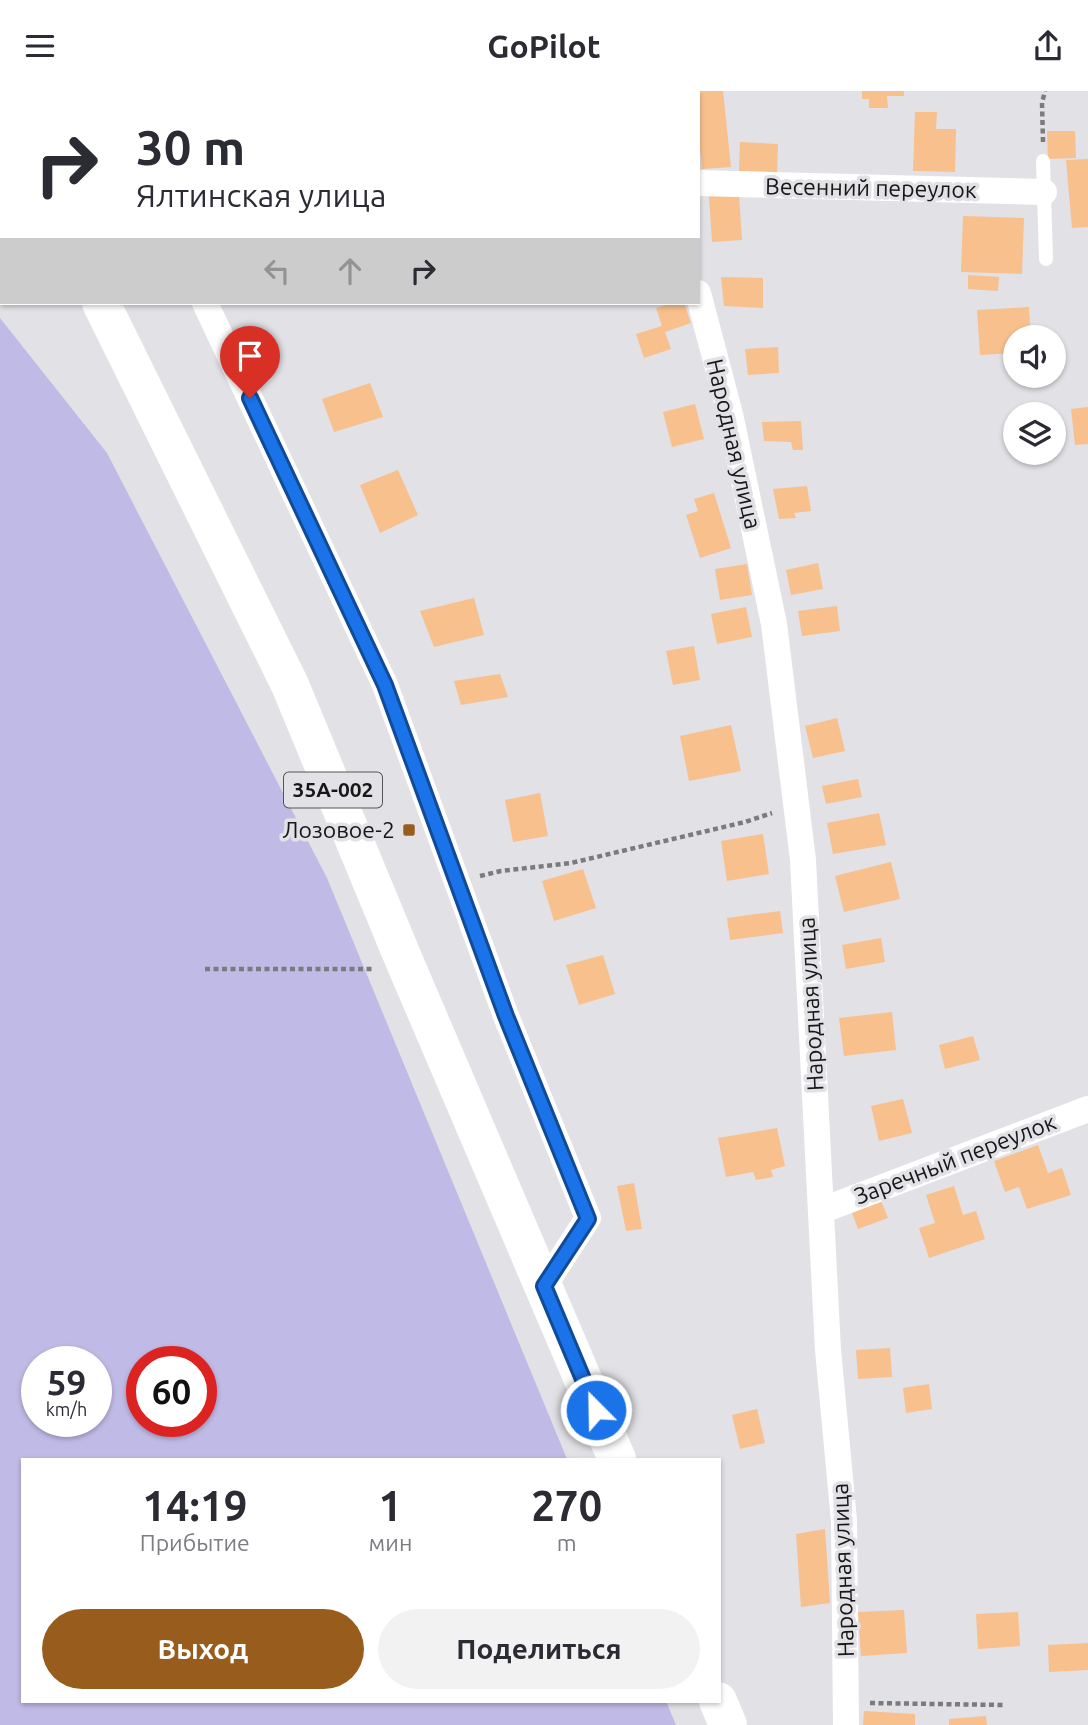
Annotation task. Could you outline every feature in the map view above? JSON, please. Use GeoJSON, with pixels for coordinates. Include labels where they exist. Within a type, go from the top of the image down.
{"type":"FeatureCollection","features":[{"type":"Feature","properties":{"kind":"main road","name":"35А-002"},"geometry":{"type":"LineString","coordinates":[[102,305],[290,685],[403,958],[617,1458]]}},
{"type":"Feature","properties":{"kind":"main road"},"geometry":{"type":"LineString","coordinates":[[719,1703],[728,1725]]}},
{"type":"Feature","properties":{"kind":"street","name":"Весенний переулок"},"geometry":{"type":"LineString","coordinates":[[700,183],[1044,192]]}},
{"type":"Feature","properties":{"kind":"street","name":"Народная улица"},"geometry":{"type":"LineString","coordinates":[[700,301],[730,414],[774,624],[804,874],[828,1350],[844,1521],[847,1714]]}},
{"type":"Feature","properties":{"kind":"street"},"geometry":{"type":"LineString","coordinates":[[206,305],[385,685],[506,1016],[588,1219],[544,1286]]}},
{"type":"Feature","properties":{"kind":"street","name":"Заречный переулок"},"geometry":{"type":"LineString","coordinates":[[823,1210],[1088,1109]]}},
{"type":"Feature","properties":{"kind":"lane"},"geometry":{"type":"LineString","coordinates":[[1043,161],[1046,259]]}},
{"type":"Feature","properties":{"kind":"path"},"geometry":{"type":"LineString","coordinates":[[1043,161],[1042,103],[1045,91]]}},
{"type":"Feature","properties":{"kind":"path"},"geometry":{"type":"LineString","coordinates":[[457,881],[501,871],[570,863],[745,822],[768,813],[797,810]]}},
{"type":"Feature","properties":{"kind":"path"},"geometry":{"type":"LineString","coordinates":[[205,969],[377,969]]}},
{"type":"Feature","properties":{"kind":"path"},"geometry":{"type":"LineString","coordinates":[[847,1714],[1005,1705]]}},
{"type":"Feature","properties":{"kind":"shaded area"},"geometry":{"type":"Polygon","coordinates":[[[0,318],[107,453],[327,878],[567,1458],[21,1458],[21,1703],[667,1703],[676,1725],[0,1725],[0,318]]]}},
{"type":"Feature","properties":{"kind":"building"},"geometry":{"type":"Polygon","coordinates":[[[700,91],[723,91],[731,167],[702,169],[700,91]]]}},
{"type":"Feature","properties":{"kind":"building"},"geometry":{"type":"Polygon","coordinates":[[[862,91],[904,91],[904,96],[887,96],[888,108],[869,108],[869,99],[862,99],[862,91]]]}},
{"type":"Feature","properties":{"kind":"building"},"geometry":{"type":"Polygon","coordinates":[[[915,112],[937,112],[936,129],[956,129],[955,172],[913,171],[915,112]]]}},
{"type":"Feature","properties":{"kind":"building"},"geometry":{"type":"Polygon","coordinates":[[[1047,131],[1075,131],[1076,158],[1048,159],[1047,131]]]}},
{"type":"Feature","properties":{"kind":"building"},"geometry":{"type":"Polygon","coordinates":[[[740,142],[778,144],[777,172],[739,171],[740,142]]]}},
{"type":"Feature","properties":{"kind":"building"},"geometry":{"type":"Polygon","coordinates":[[[1088,159],[1088,227],[1072,228],[1066,160],[1088,159]]]}},
{"type":"Feature","properties":{"kind":"building"},"geometry":{"type":"Polygon","coordinates":[[[739,194],[742,240],[712,242],[709,196],[739,194]]]}},
{"type":"Feature","properties":{"kind":"building"},"geometry":{"type":"Polygon","coordinates":[[[963,216],[1024,218],[1022,274],[961,272],[963,216]]]}},
{"type":"Feature","properties":{"kind":"building"},"geometry":{"type":"Polygon","coordinates":[[[968,275],[999,277],[998,291],[968,289],[968,275]]]}},
{"type":"Feature","properties":{"kind":"building"},"geometry":{"type":"Polygon","coordinates":[[[721,277],[763,278],[763,308],[724,306],[721,277]]]}},
{"type":"Feature","properties":{"kind":"building"},"geometry":{"type":"Polygon","coordinates":[[[685,305],[691,323],[665,332],[671,349],[644,358],[636,334],[662,326],[656,308],[685,305]]]}},
{"type":"Feature","properties":{"kind":"building"},"geometry":{"type":"Polygon","coordinates":[[[1029,307],[1030,325],[1003,325],[1003,354],[980,355],[977,310],[1029,307]]]}},
{"type":"Feature","properties":{"kind":"building"},"geometry":{"type":"Polygon","coordinates":[[[778,347],[779,373],[748,375],[745,349],[778,347]]]}},
{"type":"Feature","properties":{"kind":"building"},"geometry":{"type":"Polygon","coordinates":[[[370,383],[383,417],[334,432],[322,399],[370,383]]]}},
{"type":"Feature","properties":{"kind":"building"},"geometry":{"type":"Polygon","coordinates":[[[695,404],[704,439],[672,447],[663,412],[695,404]]]}},
{"type":"Feature","properties":{"kind":"building"},"geometry":{"type":"Polygon","coordinates":[[[1088,407],[1088,444],[1075,445],[1071,409],[1088,407]]]}},
{"type":"Feature","properties":{"kind":"building"},"geometry":{"type":"Polygon","coordinates":[[[801,421],[803,450],[793,450],[791,442],[764,441],[762,422],[801,421]]]}},
{"type":"Feature","properties":{"kind":"building"},"geometry":{"type":"Polygon","coordinates":[[[398,470],[418,515],[380,533],[360,485],[398,470]]]}},
{"type":"Feature","properties":{"kind":"building"},"geometry":{"type":"Polygon","coordinates":[[[807,486],[811,511],[794,513],[796,518],[779,519],[773,489],[807,486]]]}},
{"type":"Feature","properties":{"kind":"building"},"geometry":{"type":"Polygon","coordinates":[[[714,493],[731,548],[700,558],[686,515],[698,511],[694,499],[714,493]]]}},
{"type":"Feature","properties":{"kind":"building"},"geometry":{"type":"Polygon","coordinates":[[[818,563],[823,589],[791,595],[786,570],[818,563]]]}},
{"type":"Feature","properties":{"kind":"building"},"geometry":{"type":"Polygon","coordinates":[[[747,564],[752,595],[720,600],[715,569],[747,564]]]}},
{"type":"Feature","properties":{"kind":"building"},"geometry":{"type":"Polygon","coordinates":[[[474,598],[484,635],[434,647],[420,611],[474,598]]]}},
{"type":"Feature","properties":{"kind":"building"},"geometry":{"type":"Polygon","coordinates":[[[837,606],[840,631],[802,636],[798,611],[837,606]]]}},
{"type":"Feature","properties":{"kind":"building"},"geometry":{"type":"Polygon","coordinates":[[[746,607],[752,637],[717,644],[711,614],[746,607]]]}},
{"type":"Feature","properties":{"kind":"building"},"geometry":{"type":"Polygon","coordinates":[[[694,646],[700,680],[673,685],[666,651],[694,646]]]}},
{"type":"Feature","properties":{"kind":"building"},"geometry":{"type":"Polygon","coordinates":[[[500,674],[508,697],[461,705],[454,681],[500,674]]]}},
{"type":"Feature","properties":{"kind":"building"},"geometry":{"type":"Polygon","coordinates":[[[837,718],[845,751],[813,758],[805,726],[837,718]]]}},
{"type":"Feature","properties":{"kind":"building"},"geometry":{"type":"Polygon","coordinates":[[[731,725],[741,771],[689,781],[680,736],[731,725]]]}},
{"type":"Feature","properties":{"kind":"building"},"geometry":{"type":"Polygon","coordinates":[[[858,779],[862,797],[826,804],[822,786],[858,779]]]}},
{"type":"Feature","properties":{"kind":"building"},"geometry":{"type":"Polygon","coordinates":[[[540,793],[548,836],[513,842],[505,800],[540,793]]]}},
{"type":"Feature","properties":{"kind":"building"},"geometry":{"type":"Polygon","coordinates":[[[879,813],[886,845],[833,854],[827,823],[879,813]]]}},
{"type":"Feature","properties":{"kind":"building"},"geometry":{"type":"Polygon","coordinates":[[[763,834],[769,874],[727,881],[721,841],[763,834]]]}},
{"type":"Feature","properties":{"kind":"building"},"geometry":{"type":"Polygon","coordinates":[[[891,862],[900,899],[844,912],[835,876],[891,862]]]}},
{"type":"Feature","properties":{"kind":"building"},"geometry":{"type":"Polygon","coordinates":[[[583,869],[596,908],[554,921],[542,881],[583,869]]]}},
{"type":"Feature","properties":{"kind":"building"},"geometry":{"type":"Polygon","coordinates":[[[780,911],[783,933],[730,940],[727,918],[780,911]]]}},
{"type":"Feature","properties":{"kind":"building"},"geometry":{"type":"Polygon","coordinates":[[[881,938],[885,962],[846,969],[842,945],[881,938]]]}},
{"type":"Feature","properties":{"kind":"building"},"geometry":{"type":"Polygon","coordinates":[[[603,955],[615,994],[579,1005],[566,965],[603,955]]]}},
{"type":"Feature","properties":{"kind":"building"},"geometry":{"type":"Polygon","coordinates":[[[892,1012],[896,1050],[844,1056],[839,1018],[892,1012]]]}},
{"type":"Feature","properties":{"kind":"building"},"geometry":{"type":"Polygon","coordinates":[[[973,1036],[980,1060],[945,1069],[939,1045],[973,1036]]]}},
{"type":"Feature","properties":{"kind":"building"},"geometry":{"type":"Polygon","coordinates":[[[903,1099],[912,1133],[879,1141],[871,1106],[903,1099]]]}},
{"type":"Feature","properties":{"kind":"building"},"geometry":{"type":"Polygon","coordinates":[[[777,1128],[785,1166],[771,1170],[773,1177],[756,1180],[753,1172],[726,1177],[718,1138],[777,1128]]]}},
{"type":"Feature","properties":{"kind":"building"},"geometry":{"type":"Polygon","coordinates":[[[1038,1145],[1048,1173],[1062,1168],[1071,1195],[1027,1209],[1019,1187],[1005,1192],[994,1161],[1038,1145]]]}},
{"type":"Feature","properties":{"kind":"building"},"geometry":{"type":"Polygon","coordinates":[[[634,1183],[642,1229],[626,1231],[617,1186],[634,1183]]]}},
{"type":"Feature","properties":{"kind":"building"},"geometry":{"type":"Polygon","coordinates":[[[954,1186],[963,1215],[976,1211],[985,1239],[929,1258],[919,1228],[935,1223],[926,1195],[954,1186]]]}},
{"type":"Feature","properties":{"kind":"building"},"geometry":{"type":"Polygon","coordinates":[[[879,1196],[888,1218],[858,1229],[850,1207],[879,1196]]]}},
{"type":"Feature","properties":{"kind":"building"},"geometry":{"type":"Polygon","coordinates":[[[890,1348],[892,1377],[858,1379],[856,1350],[890,1348]]]}},
{"type":"Feature","properties":{"kind":"building"},"geometry":{"type":"Polygon","coordinates":[[[929,1384],[932,1409],[906,1413],[903,1388],[929,1384]]]}},
{"type":"Feature","properties":{"kind":"building"},"geometry":{"type":"Polygon","coordinates":[[[757,1409],[765,1443],[740,1449],[732,1415],[757,1409]]]}},
{"type":"Feature","properties":{"kind":"building"},"geometry":{"type":"Polygon","coordinates":[[[825,1529],[830,1603],[801,1607],[796,1534],[825,1529]]]}},
{"type":"Feature","properties":{"kind":"building"},"geometry":{"type":"Polygon","coordinates":[[[904,1610],[907,1653],[861,1656],[858,1612],[904,1610]]]}},
{"type":"Feature","properties":{"kind":"building"},"geometry":{"type":"Polygon","coordinates":[[[1018,1612],[1020,1646],[978,1649],[976,1614],[1018,1612]]]}},
{"type":"Feature","properties":{"kind":"building"},"geometry":{"type":"Polygon","coordinates":[[[1088,1643],[1088,1670],[1049,1672],[1048,1645],[1088,1643]]]}},
{"type":"Feature","properties":{"kind":"building"},"geometry":{"type":"Polygon","coordinates":[[[864,1711],[915,1714],[915,1725],[863,1725],[864,1711]]]}},
{"type":"Feature","properties":{"kind":"building"},"geometry":{"type":"Polygon","coordinates":[[[986,1716],[987,1725],[949,1725],[949,1719],[986,1716]]]}},
{"type":"Feature","properties":{"kind":"place","name":"Лозовое-2"},"geometry":{"type":"Point","coordinates":[409,830]}},
{"type":"Feature","properties":{"kind":"route"},"geometry":{"type":"LineString","coordinates":[[250,398],[385,685],[506,1016],[588,1219],[544,1286],[596,1410]]}}]}
